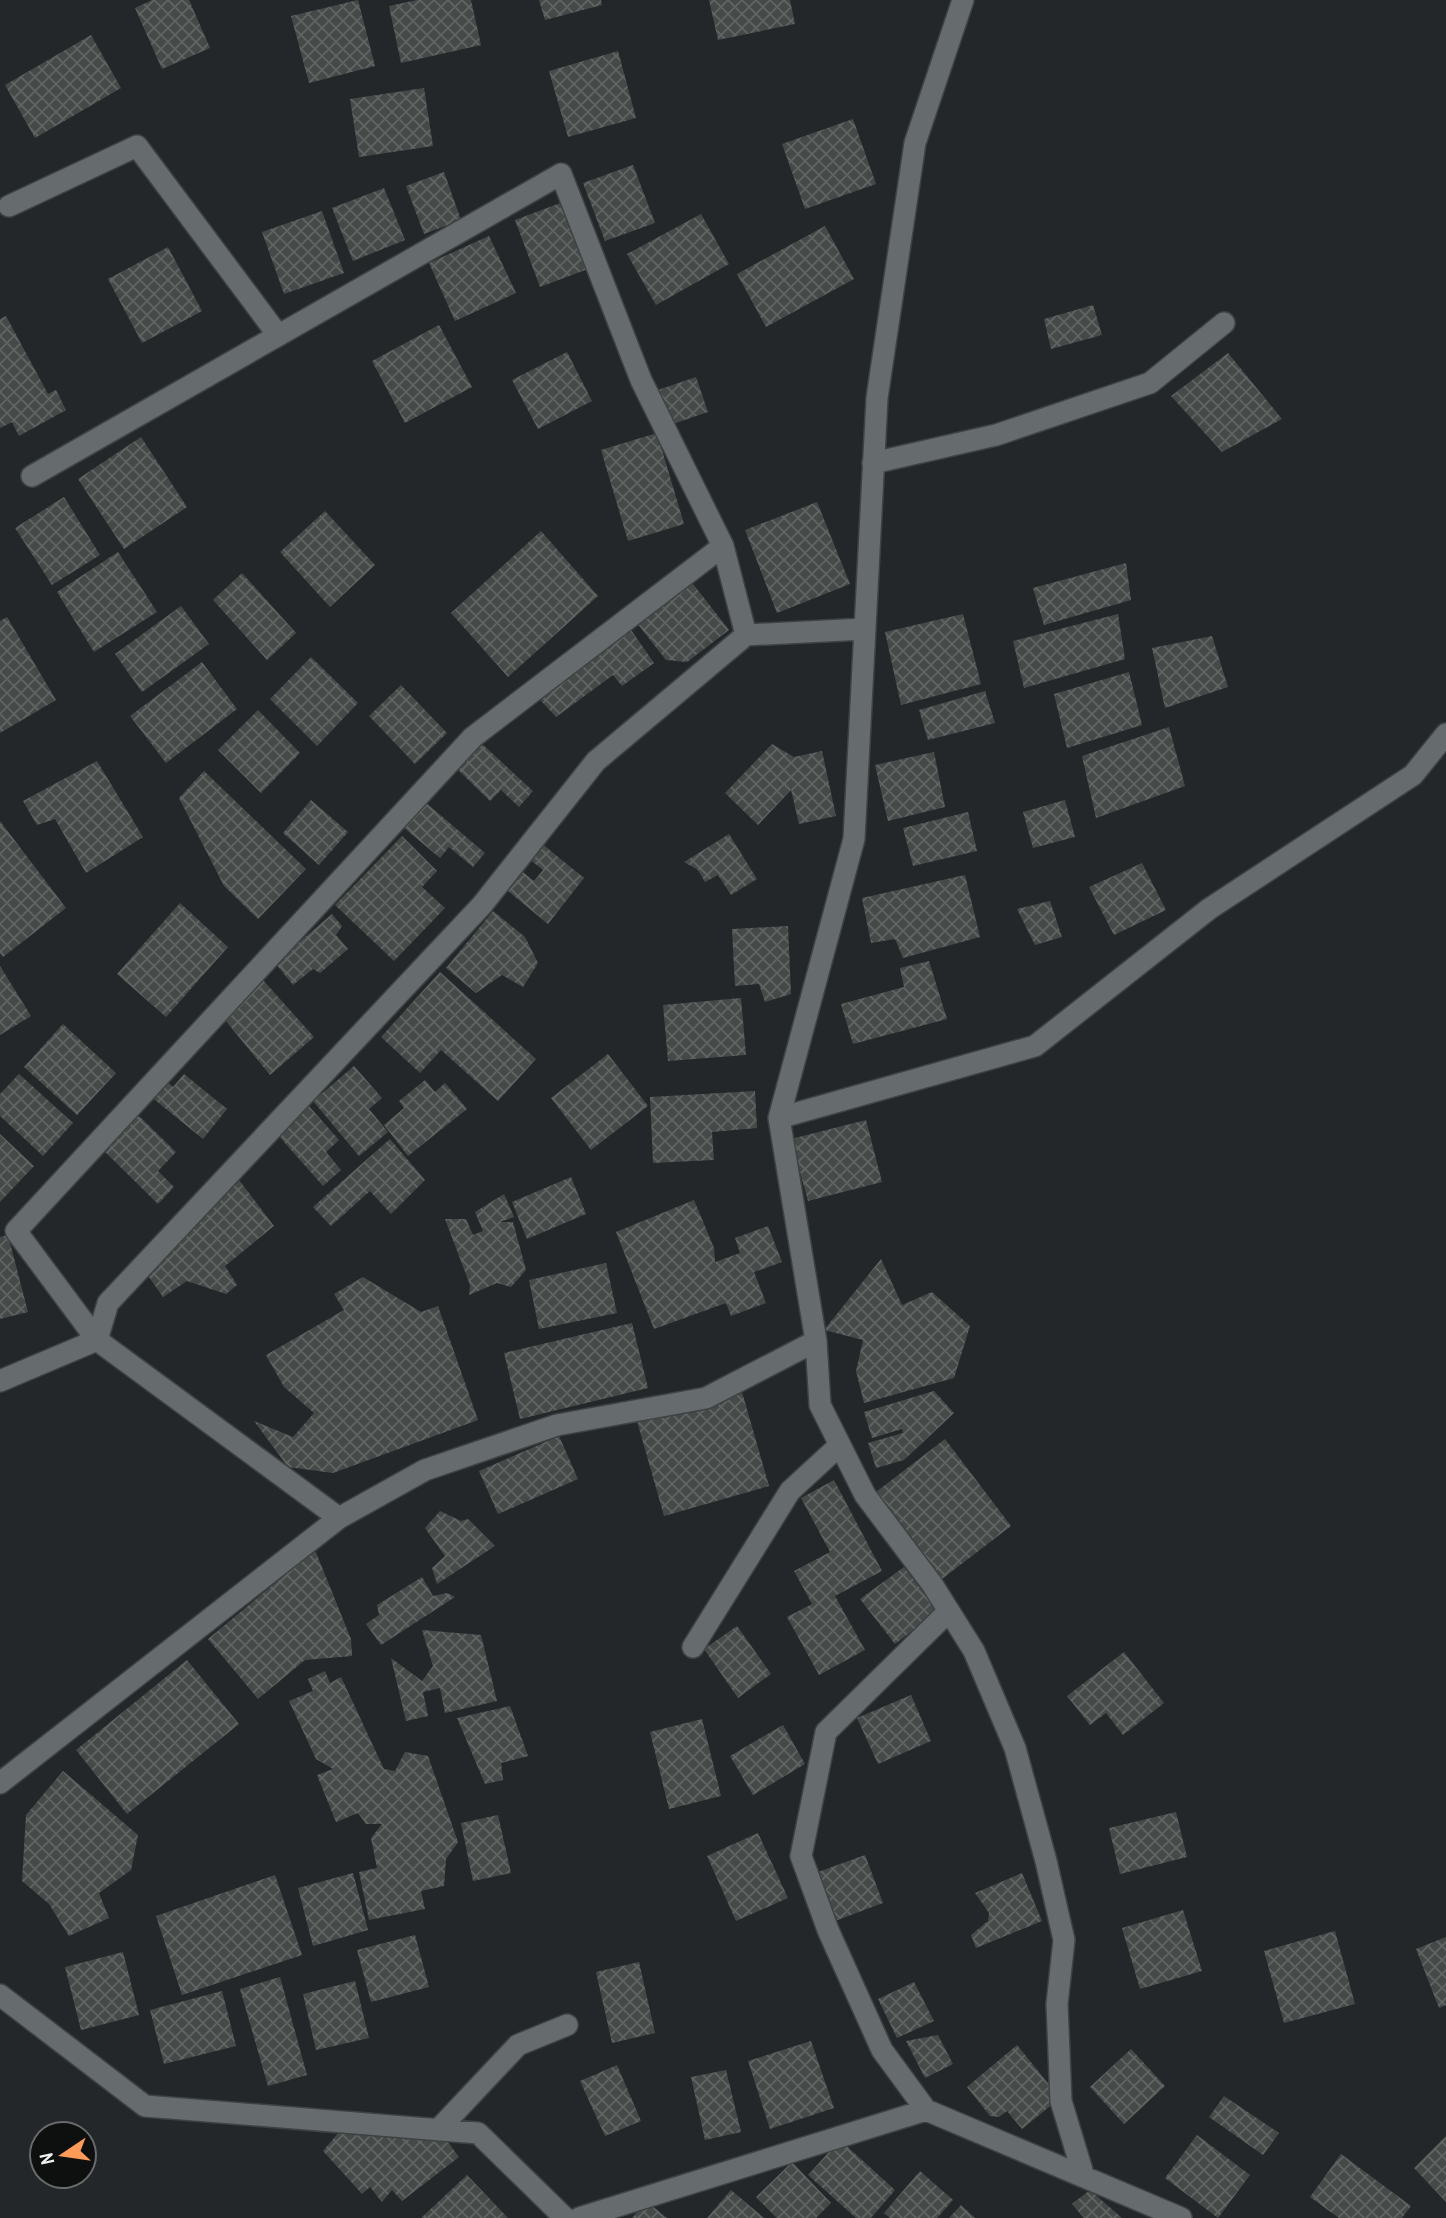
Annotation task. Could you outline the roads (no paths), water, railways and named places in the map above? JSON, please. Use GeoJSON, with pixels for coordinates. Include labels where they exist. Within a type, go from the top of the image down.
{"type":"FeatureCollection","features":[{"type":"Feature","properties":{"kind":"street"},"geometry":{"type":"LineString","coordinates":[[963,0],[915,143],[877,398],[854,839],[779,1118],[816,1341],[820,1405],[865,1495],[950,1611],[974,1651],[1014,1748],[1046,1861],[1064,1940],[1057,2004],[1062,2101],[1084,2177]]}},
{"type":"Feature","properties":{"kind":"street"},"geometry":{"type":"LineString","coordinates":[[9,206],[137,146],[278,335]]}},
{"type":"Feature","properties":{"kind":"street"},"geometry":{"type":"LineString","coordinates":[[32,476],[561,174],[641,380],[723,546],[746,635]]}},
{"type":"Feature","properties":{"kind":"street"},"geometry":{"type":"LineString","coordinates":[[873,463],[996,435],[1150,383],[1224,323]]}},
{"type":"Feature","properties":{"kind":"street"},"geometry":{"type":"LineString","coordinates":[[339,1518],[97,1340],[16,1231],[473,737],[723,546]]}},
{"type":"Feature","properties":{"kind":"street"},"geometry":{"type":"LineString","coordinates":[[97,1340],[108,1303],[482,905],[596,761],[746,635],[864,629]]}},
{"type":"Feature","properties":{"kind":"street"},"geometry":{"type":"LineString","coordinates":[[779,1118],[1035,1046],[1209,909],[1413,775],[1446,734]]}},
{"type":"Feature","properties":{"kind":"street"},"geometry":{"type":"LineString","coordinates":[[0,1381],[97,1340]]}},
{"type":"Feature","properties":{"kind":"street"},"geometry":{"type":"LineString","coordinates":[[0,1783],[339,1518],[425,1470],[557,1424],[706,1398],[816,1341]]}},
{"type":"Feature","properties":{"kind":"street"},"geometry":{"type":"LineString","coordinates":[[693,1647],[790,1490],[840,1444]]}},
{"type":"Feature","properties":{"kind":"street"},"geometry":{"type":"LineString","coordinates":[[950,1611],[826,1732],[801,1856],[828,1930],[882,2050],[926,2110],[1181,2218]]}},
{"type":"Feature","properties":{"kind":"street"},"geometry":{"type":"LineString","coordinates":[[0,1995],[145,2106],[478,2133],[565,2218]]}},
{"type":"Feature","properties":{"kind":"street"},"geometry":{"type":"LineString","coordinates":[[438,2130],[519,2045],[567,2025]]}},
{"type":"Feature","properties":{"kind":"street"},"geometry":{"type":"LineString","coordinates":[[579,2218],[926,2110]]}}]}
